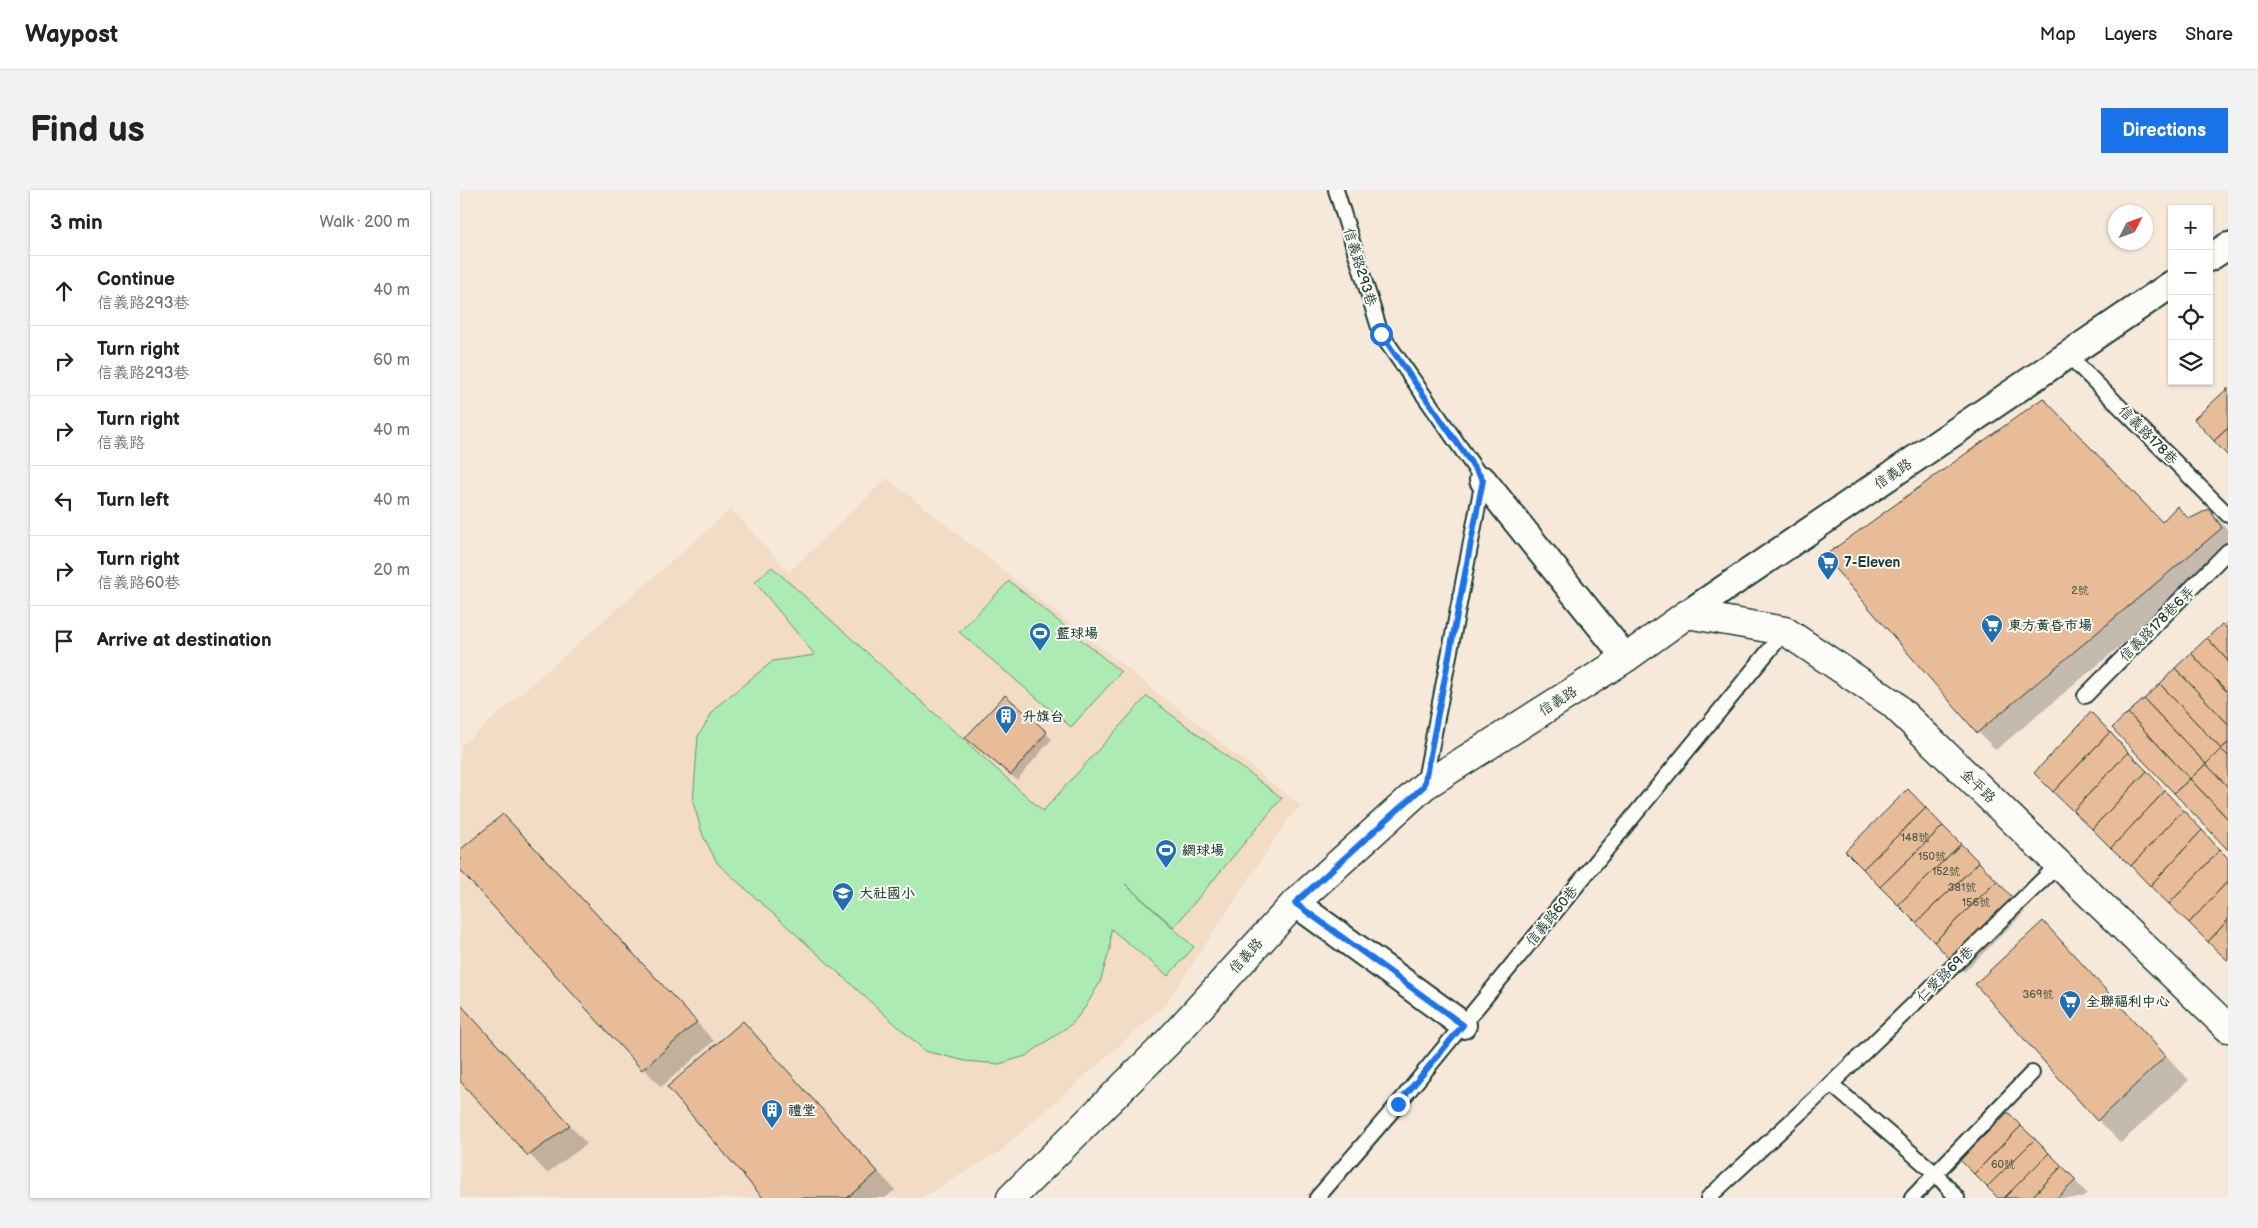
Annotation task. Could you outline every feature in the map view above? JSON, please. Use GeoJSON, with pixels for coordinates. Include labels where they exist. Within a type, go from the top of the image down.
{"type":"FeatureCollection","features":[{"type":"Feature","properties":{"kind":"street"},"geometry":{"type":"LineString","coordinates":[[2213,255],[2228,246]]}},
{"type":"Feature","properties":{"kind":"street","name":"信義路"},"geometry":{"type":"LineString","coordinates":[[1011,1198],[1167,1043],[1295,903],[1424,786],[1626,658],[1687,614],[2168,287]]}},
{"type":"Feature","properties":{"kind":"street"},"geometry":{"type":"LineString","coordinates":[[1483,480],[1626,658]]}},
{"type":"Feature","properties":{"kind":"street","name":"金平路"},"geometry":{"type":"LineString","coordinates":[[1687,614],[1785,631],[1892,703],[2228,1028]]}},
{"type":"Feature","properties":{"kind":"street"},"geometry":{"type":"LineString","coordinates":[[1295,903],[1463,1025]]}},
{"type":"Feature","properties":{"kind":"lane","name":"信義路293巷"},"geometry":{"type":"LineString","coordinates":[[1336,190],[1381,334],[1483,480]]}},
{"type":"Feature","properties":{"kind":"lane","name":"信義路178巷"},"geometry":{"type":"LineString","coordinates":[[2068,355],[2228,515]]}},
{"type":"Feature","properties":{"kind":"lane"},"geometry":{"type":"LineString","coordinates":[[1424,786],[1483,480]]}},
{"type":"Feature","properties":{"kind":"lane","name":"信義路178巷6弄"},"geometry":{"type":"LineString","coordinates":[[2085,696],[2228,551]]}},
{"type":"Feature","properties":{"kind":"lane","name":"信義路60巷"},"geometry":{"type":"LineString","coordinates":[[1317,1198],[1463,1025],[1785,631]]}},
{"type":"Feature","properties":{"kind":"lane","name":"仁愛路69巷"},"geometry":{"type":"LineString","coordinates":[[1708,1198],[1831,1084],[2059,864]]}},
{"type":"Feature","properties":{"kind":"lane"},"geometry":{"type":"LineString","coordinates":[[1912,1198],[2032,1074]]}},
{"type":"Feature","properties":{"kind":"lane"},"geometry":{"type":"LineString","coordinates":[[1831,1084],[1936,1174],[1957,1198]]}},
{"type":"Feature","properties":{"kind":"shaded area","name":"大社國小"},"geometry":{"type":"Polygon","coordinates":[[[887,478],[1301,806],[1288,820],[1166,1004],[999,1152],[922,1198],[460,1198],[460,747],[731,509],[789,572],[887,478]]]}},
{"type":"Feature","properties":{"kind":"green space"},"geometry":{"type":"Polygon","coordinates":[[[772,567],[1043,811],[1147,696],[1282,798],[1174,927],[1125,884],[1194,947],[1168,976],[1111,929],[1110,949],[1100,982],[1086,1006],[1073,1023],[1026,1056],[999,1064],[965,1061],[925,1051],[718,864],[703,836],[693,802],[698,736],[716,707],[773,661],[815,655],[755,582],[772,567]]]}},
{"type":"Feature","properties":{"kind":"green space","name":"籃球場"},"geometry":{"type":"Polygon","coordinates":[[[1009,581],[1121,672],[1071,727],[959,632],[1009,581]]]}},
{"type":"Feature","properties":{"kind":"building"},"geometry":{"type":"Polygon","coordinates":[[[2228,388],[2228,428],[2214,441],[2194,419],[2228,388]]]}},
{"type":"Feature","properties":{"kind":"building","name":"東方黃昏市場"},"geometry":{"type":"Polygon","coordinates":[[[2043,398],[2162,522],[2177,506],[2189,519],[2209,509],[2222,528],[1977,733],[1824,556],[2043,398]]]}},
{"type":"Feature","properties":{"kind":"building"},"geometry":{"type":"Polygon","coordinates":[[[2228,428],[2228,456],[2214,441],[2228,428]]]}},
{"type":"Feature","properties":{"kind":"building"},"geometry":{"type":"Polygon","coordinates":[[[2222,624],[2228,630],[2228,661],[2207,638],[2222,624]]]}},
{"type":"Feature","properties":{"kind":"building"},"geometry":{"type":"Polygon","coordinates":[[[2207,638],[2228,661],[2228,693],[2191,653],[2207,638]]]}},
{"type":"Feature","properties":{"kind":"building"},"geometry":{"type":"Polygon","coordinates":[[[2191,653],[2228,693],[2228,724],[2175,668],[2191,653]]]}},
{"type":"Feature","properties":{"kind":"building"},"geometry":{"type":"Polygon","coordinates":[[[2175,668],[2228,724],[2228,743],[2221,749],[2160,684],[2175,668]]]}},
{"type":"Feature","properties":{"kind":"building"},"geometry":{"type":"Polygon","coordinates":[[[2160,684],[2221,749],[2206,764],[2144,699],[2160,684]]]}},
{"type":"Feature","properties":{"kind":"building","name":"升旗台"},"geometry":{"type":"Polygon","coordinates":[[[1005,695],[1047,732],[1011,775],[965,738],[1005,695]]]}},
{"type":"Feature","properties":{"kind":"building"},"geometry":{"type":"Polygon","coordinates":[[[2144,699],[2206,764],[2190,779],[2128,713],[2144,699]]]}},
{"type":"Feature","properties":{"kind":"building"},"geometry":{"type":"Polygon","coordinates":[[[2091,712],[2110,732],[2053,792],[2034,773],[2091,712]]]}},
{"type":"Feature","properties":{"kind":"building"},"geometry":{"type":"Polygon","coordinates":[[[2128,713],[2190,779],[2174,793],[2112,728],[2128,713]]]}},
{"type":"Feature","properties":{"kind":"building"},"geometry":{"type":"Polygon","coordinates":[[[2110,732],[2128,752],[2073,811],[2053,792],[2110,732]]]}},
{"type":"Feature","properties":{"kind":"building"},"geometry":{"type":"Polygon","coordinates":[[[2228,743],[2228,756],[2221,749],[2228,743]]]}},
{"type":"Feature","properties":{"kind":"building"},"geometry":{"type":"Polygon","coordinates":[[[2221,749],[2228,756],[2228,787],[2206,764],[2221,749]]]}},
{"type":"Feature","properties":{"kind":"building"},"geometry":{"type":"Polygon","coordinates":[[[2128,752],[2147,771],[2092,829],[2073,811],[2128,752]]]}},
{"type":"Feature","properties":{"kind":"building"},"geometry":{"type":"Polygon","coordinates":[[[2206,764],[2228,787],[2228,819],[2190,779],[2206,764]]]}},
{"type":"Feature","properties":{"kind":"building"},"geometry":{"type":"Polygon","coordinates":[[[2147,771],[2165,791],[2111,848],[2092,829],[2147,771]]]}},
{"type":"Feature","properties":{"kind":"building"},"geometry":{"type":"Polygon","coordinates":[[[2190,779],[2228,819],[2228,850],[2174,793],[2190,779]]]}},
{"type":"Feature","properties":{"kind":"building"},"geometry":{"type":"Polygon","coordinates":[[[1908,789],[1926,808],[1863,869],[1845,851],[1908,789]]]}},
{"type":"Feature","properties":{"kind":"building"},"geometry":{"type":"Polygon","coordinates":[[[2165,791],[2183,810],[2131,866],[2111,848],[2165,791]]]}},
{"type":"Feature","properties":{"kind":"building"},"geometry":{"type":"Polygon","coordinates":[[[1926,808],[1943,826],[1880,887],[1863,869],[1926,808]]]}},
{"type":"Feature","properties":{"kind":"building"},"geometry":{"type":"Polygon","coordinates":[[[2183,810],[2202,830],[2150,886],[2131,866],[2183,810]]]}},
{"type":"Feature","properties":{"kind":"building"},"geometry":{"type":"Polygon","coordinates":[[[503,814],[697,1022],[642,1070],[460,870],[460,850],[503,814]]]}},
{"type":"Feature","properties":{"kind":"building"},"geometry":{"type":"Polygon","coordinates":[[[1943,826],[1961,844],[1898,905],[1880,887],[1943,826]]]}},
{"type":"Feature","properties":{"kind":"building"},"geometry":{"type":"Polygon","coordinates":[[[2202,830],[2220,850],[2169,904],[2150,886],[2202,830]]]}},
{"type":"Feature","properties":{"kind":"building"},"geometry":{"type":"Polygon","coordinates":[[[1961,844],[1979,862],[1916,923],[1898,905],[1961,844]]]}},
{"type":"Feature","properties":{"kind":"building"},"geometry":{"type":"Polygon","coordinates":[[[2220,850],[2228,858],[2228,881],[2189,923],[2169,904],[2220,850]]]}},
{"type":"Feature","properties":{"kind":"building"},"geometry":{"type":"Polygon","coordinates":[[[1979,862],[1997,881],[1934,942],[1916,923],[1979,862]]]}},
{"type":"Feature","properties":{"kind":"building"},"geometry":{"type":"Polygon","coordinates":[[[1997,881],[2014,899],[1951,960],[1934,942],[1997,881]]]}},
{"type":"Feature","properties":{"kind":"building"},"geometry":{"type":"Polygon","coordinates":[[[2228,881],[2228,920],[2208,942],[2189,923],[2228,881]]]}},
{"type":"Feature","properties":{"kind":"building"},"geometry":{"type":"Polygon","coordinates":[[[2228,920],[2228,960],[2227,960],[2208,942],[2228,920]]]}},
{"type":"Feature","properties":{"kind":"building","name":"全聯福利中心"},"geometry":{"type":"Polygon","coordinates":[[[2043,921],[2166,1056],[2097,1121],[1975,984],[2043,921]]]}},
{"type":"Feature","properties":{"kind":"building"},"geometry":{"type":"Polygon","coordinates":[[[460,1004],[570,1125],[528,1156],[460,1081],[460,1004]]]}},
{"type":"Feature","properties":{"kind":"building","name":"禮堂"},"geometry":{"type":"Polygon","coordinates":[[[743,1021],[878,1172],[847,1198],[763,1198],[667,1087],[743,1021]]]}},
{"type":"Feature","properties":{"kind":"building"},"geometry":{"type":"Polygon","coordinates":[[[2008,1112],[2021,1126],[1974,1174],[1960,1160],[2008,1112]]]}},
{"type":"Feature","properties":{"kind":"building"},"geometry":{"type":"Polygon","coordinates":[[[2021,1126],[2035,1139],[1987,1187],[1974,1174],[2021,1126]]]}},
{"type":"Feature","properties":{"kind":"building"},"geometry":{"type":"Polygon","coordinates":[[[2035,1139],[2049,1153],[2004,1198],[1998,1198],[1987,1187],[2035,1139]]]}},
{"type":"Feature","properties":{"kind":"building"},"geometry":{"type":"Polygon","coordinates":[[[2049,1153],[2062,1166],[2031,1198],[2004,1198],[2049,1153]]]}},
{"type":"Feature","properties":{"kind":"building"},"geometry":{"type":"Polygon","coordinates":[[[2062,1166],[2076,1180],[2057,1198],[2031,1198],[2062,1166]]]}},
{"type":"Feature","properties":{"kind":"place","name":"7-Eleven"},"geometry":{"type":"Point","coordinates":[1828,581]}},
{"type":"Feature","properties":{"kind":"place","name":"東方黃昏市場"},"geometry":{"type":"Point","coordinates":[1992,644]}},
{"type":"Feature","properties":{"kind":"place","name":"籃球場"},"geometry":{"type":"Point","coordinates":[1040,652]}},
{"type":"Feature","properties":{"kind":"place","name":"升旗台"},"geometry":{"type":"Point","coordinates":[1006,735]}},
{"type":"Feature","properties":{"kind":"place","name":"網球場"},"geometry":{"type":"Point","coordinates":[1166,869]}},
{"type":"Feature","properties":{"kind":"place","name":"大社國小"},"geometry":{"type":"Point","coordinates":[843,912]}},
{"type":"Feature","properties":{"kind":"place","name":"全聯福利中心"},"geometry":{"type":"Point","coordinates":[2070,1020]}},
{"type":"Feature","properties":{"kind":"place","name":"禮堂"},"geometry":{"type":"Point","coordinates":[772,1129]}},
{"type":"Feature","properties":{"kind":"route"},"geometry":{"type":"LineString","coordinates":[[1381,334],[1483,480],[1424,786],[1295,903],[1463,1025],[1398,1104]]}}]}
